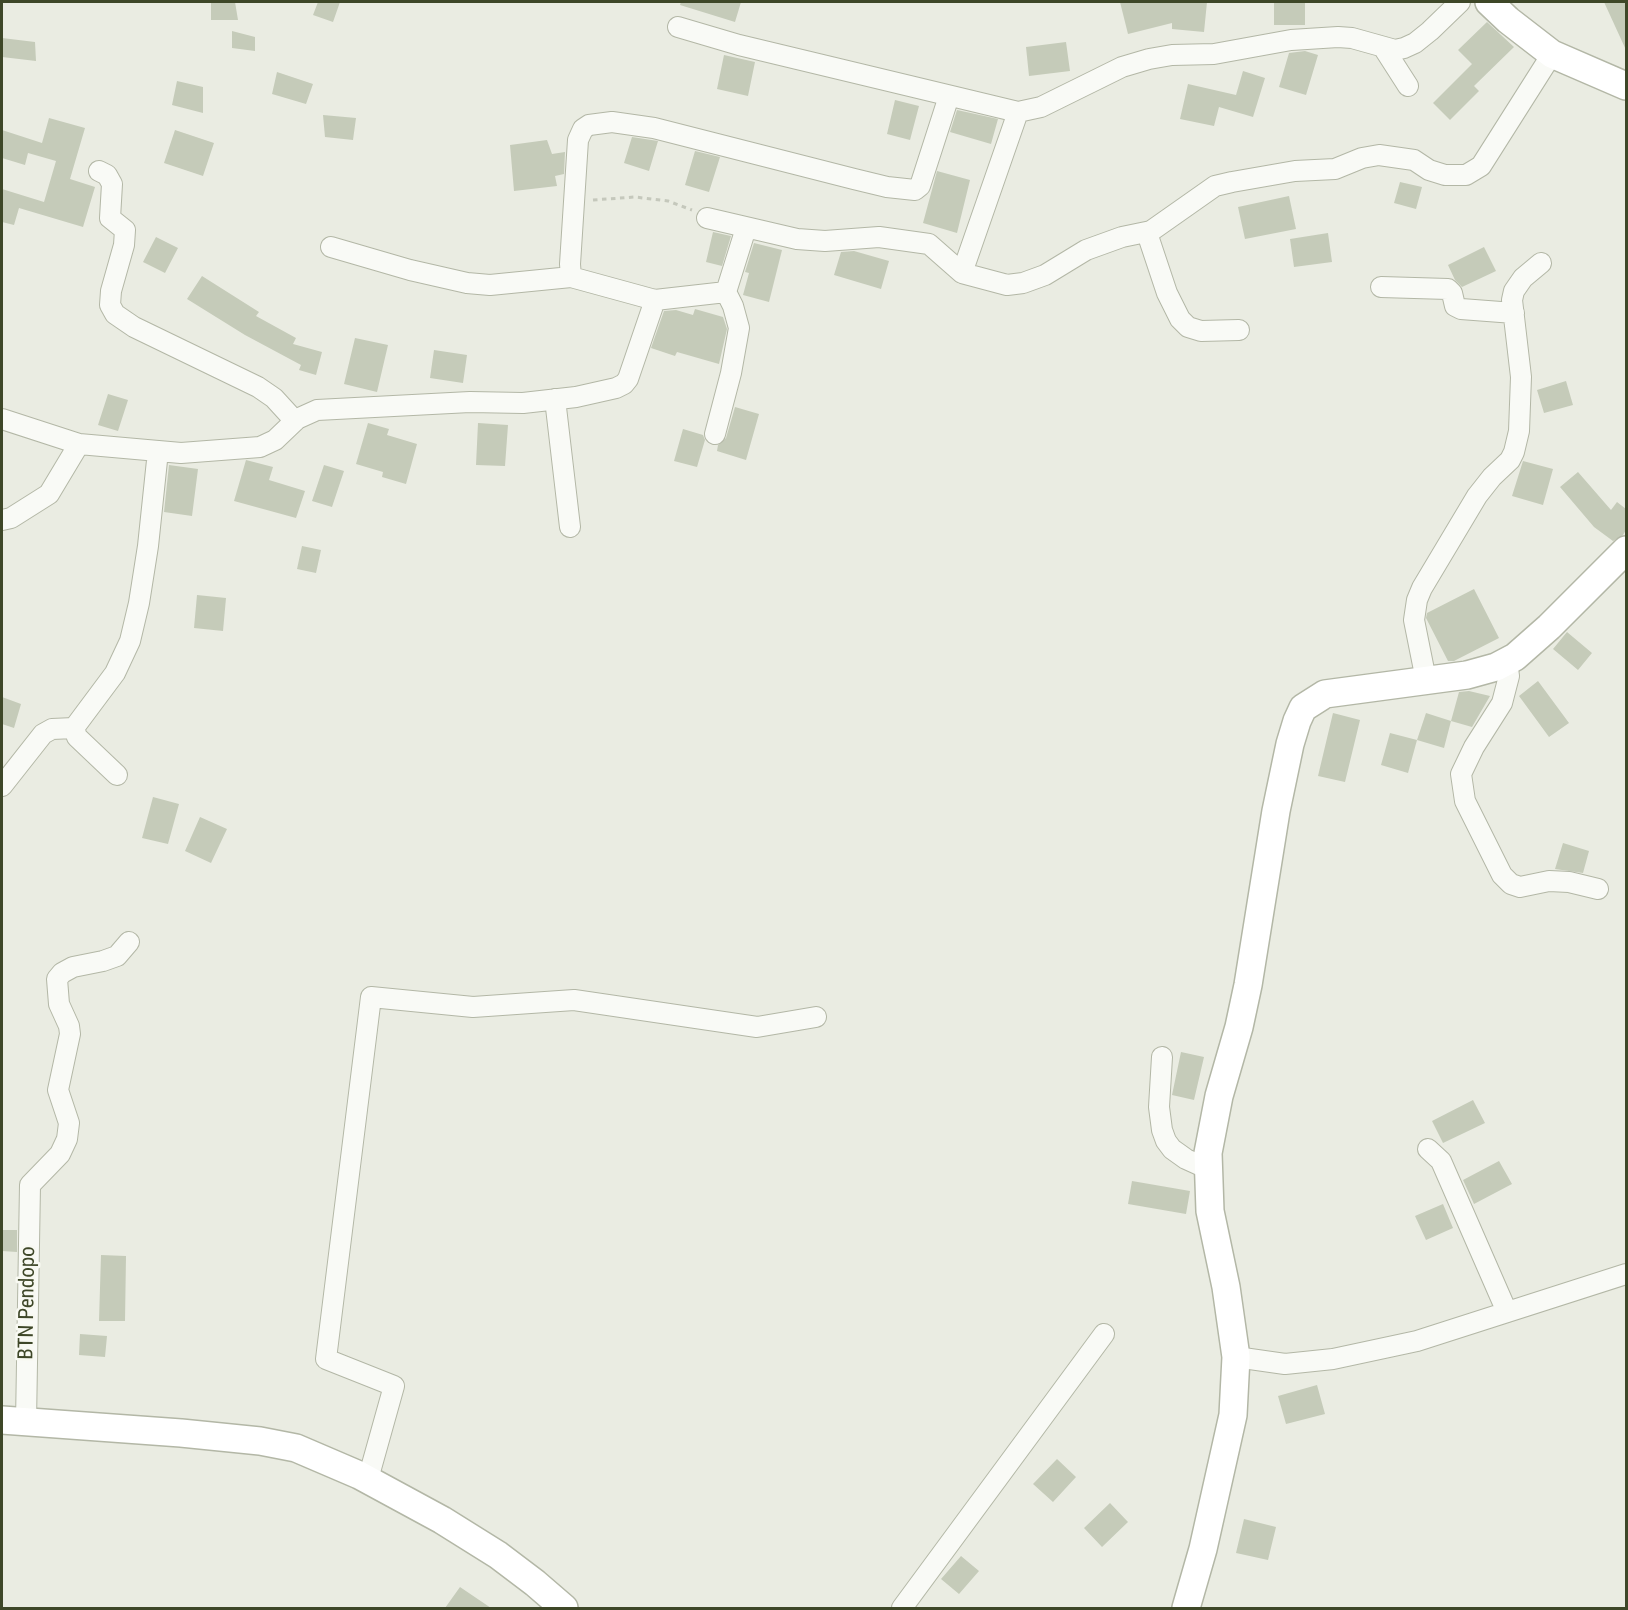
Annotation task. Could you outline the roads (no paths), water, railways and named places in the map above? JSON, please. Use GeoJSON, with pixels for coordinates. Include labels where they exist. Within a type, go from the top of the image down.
{"type":"FeatureCollection","features":[{"type":"Feature","properties":{"kind":"street"},"geometry":{"type":"LineString","coordinates":[[678,27],[739,45],[1018,112],[1041,107],[1122,67],[1172,55],[1214,54],[1291,40],[1338,37],[1352,38],[1395,50],[1415,43],[1460,2]]}},
{"type":"Feature","properties":{"kind":"street"},"geometry":{"type":"LineString","coordinates":[[1490,2],[1508,20],[1552,54],[1626,86]]}},
{"type":"Feature","properties":{"kind":"street"},"geometry":{"type":"LineString","coordinates":[[1383,47],[1408,86]]}},
{"type":"Feature","properties":{"kind":"street"},"geometry":{"type":"LineString","coordinates":[[707,218],[797,239],[825,241],[879,237],[914,240],[929,244],[962,273],[1007,285],[1023,284],[1045,275],[1086,250],[1122,237],[1147,233],[1215,186],[1295,171],[1335,169],[1370,156],[1389,155],[1414,160],[1439,174],[1466,175],[1481,166],[1552,54]]}},
{"type":"Feature","properties":{"kind":"street"},"geometry":{"type":"LineString","coordinates":[[571,277],[573,202],[578,141],[583,129],[589,125],[612,122],[654,128],[865,182],[915,190],[920,186],[949,96]]}},
{"type":"Feature","properties":{"kind":"street"},"geometry":{"type":"LineString","coordinates":[[962,273],[1018,112]]}},
{"type":"Feature","properties":{"kind":"street"},"geometry":{"type":"LineString","coordinates":[[99,171],[107,175],[112,184],[110,218],[125,230],[124,245],[111,291],[110,305],[115,314],[134,327],[258,387],[274,398],[295,421]]}},
{"type":"Feature","properties":{"kind":"street"},"geometry":{"type":"LineString","coordinates":[[715,434],[740,328],[726,292],[746,228]]}},
{"type":"Feature","properties":{"kind":"street"},"geometry":{"type":"LineString","coordinates":[[1147,233],[1167,293],[1180,319],[1188,327],[1201,331],[1239,330]]}},
{"type":"Feature","properties":{"kind":"street"},"geometry":{"type":"LineString","coordinates":[[332,247],[410,270],[466,283],[490,285],[571,277],[655,300],[726,292]]}},
{"type":"Feature","properties":{"kind":"street"},"geometry":{"type":"LineString","coordinates":[[1426,680],[1414,620],[1417,600],[1472,503],[1492,477],[1510,460],[1518,442],[1521,376],[1512,300],[1514,291],[1523,278],[1541,263]]}},
{"type":"Feature","properties":{"kind":"street"},"geometry":{"type":"LineString","coordinates":[[1381,287],[1448,289],[1452,293],[1455,306],[1461,309],[1514,313]]}},
{"type":"Feature","properties":{"kind":"street"},"geometry":{"type":"LineString","coordinates":[[2,419],[79,444],[182,453],[260,447],[275,440],[295,421],[317,410],[470,402],[523,403],[576,397],[624,384],[628,379],[655,300]]}},
{"type":"Feature","properties":{"kind":"street"},"geometry":{"type":"LineString","coordinates":[[555,399],[570,527]]}},
{"type":"Feature","properties":{"kind":"street"},"geometry":{"type":"LineString","coordinates":[[2,520],[20,514],[49,494],[79,444]]}},
{"type":"Feature","properties":{"kind":"street"},"geometry":{"type":"LineString","coordinates":[[74,728],[115,673],[130,641],[148,546],[158,451]]}},
{"type":"Feature","properties":{"kind":"street"},"geometry":{"type":"LineString","coordinates":[[1186,1608],[1203,1549],[1233,1415],[1236,1358],[1226,1287],[1210,1211],[1208,1169],[1212,1129],[1248,984],[1274,821],[1285,764],[1297,721],[1303,708],[1325,694],[1467,675],[1496,667],[1524,651],[1626,550]]}},
{"type":"Feature","properties":{"kind":"street"},"geometry":{"type":"LineString","coordinates":[[1507,661],[1509,676],[1502,703],[1474,747],[1461,774],[1465,801],[1502,875],[1511,884],[1520,887],[1559,881],[1598,889]]}},
{"type":"Feature","properties":{"kind":"street"},"geometry":{"type":"LineString","coordinates":[[74,728],[77,737],[117,775]]}},
{"type":"Feature","properties":{"kind":"street"},"geometry":{"type":"LineString","coordinates":[[2,786],[43,735],[52,729],[74,728]]}},
{"type":"Feature","properties":{"kind":"street","name":"BTN Pendopo"},"geometry":{"type":"LineString","coordinates":[[14,1421],[30,1185],[60,1154],[67,1138],[69,1123],[58,1090],[70,1034],[66,1016],[59,1004],[57,979],[62,973],[74,967],[103,962],[117,956],[129,942]]}},
{"type":"Feature","properties":{"kind":"street"},"geometry":{"type":"LineString","coordinates":[[368,1479],[394,1386],[326,1359],[371,997],[473,1006],[574,999],[757,1027],[816,1017]]}},
{"type":"Feature","properties":{"kind":"street"},"geometry":{"type":"LineString","coordinates":[[1162,1057],[1159,1107],[1166,1141],[1186,1159],[1208,1169]]}},
{"type":"Feature","properties":{"kind":"street"},"geometry":{"type":"LineString","coordinates":[[1428,1149],[1441,1161],[1507,1312]]}},
{"type":"Feature","properties":{"kind":"street"},"geometry":{"type":"LineString","coordinates":[[1236,1358],[1285,1364],[1333,1359],[1417,1341],[1626,1274]]}},
{"type":"Feature","properties":{"kind":"street"},"geometry":{"type":"LineString","coordinates":[[902,1608],[1104,1334]]}},
{"type":"Feature","properties":{"kind":"street"},"geometry":{"type":"LineString","coordinates":[[14,1421],[181,1433],[260,1441],[296,1448],[368,1479],[442,1520],[498,1555],[564,1608]]}}]}
